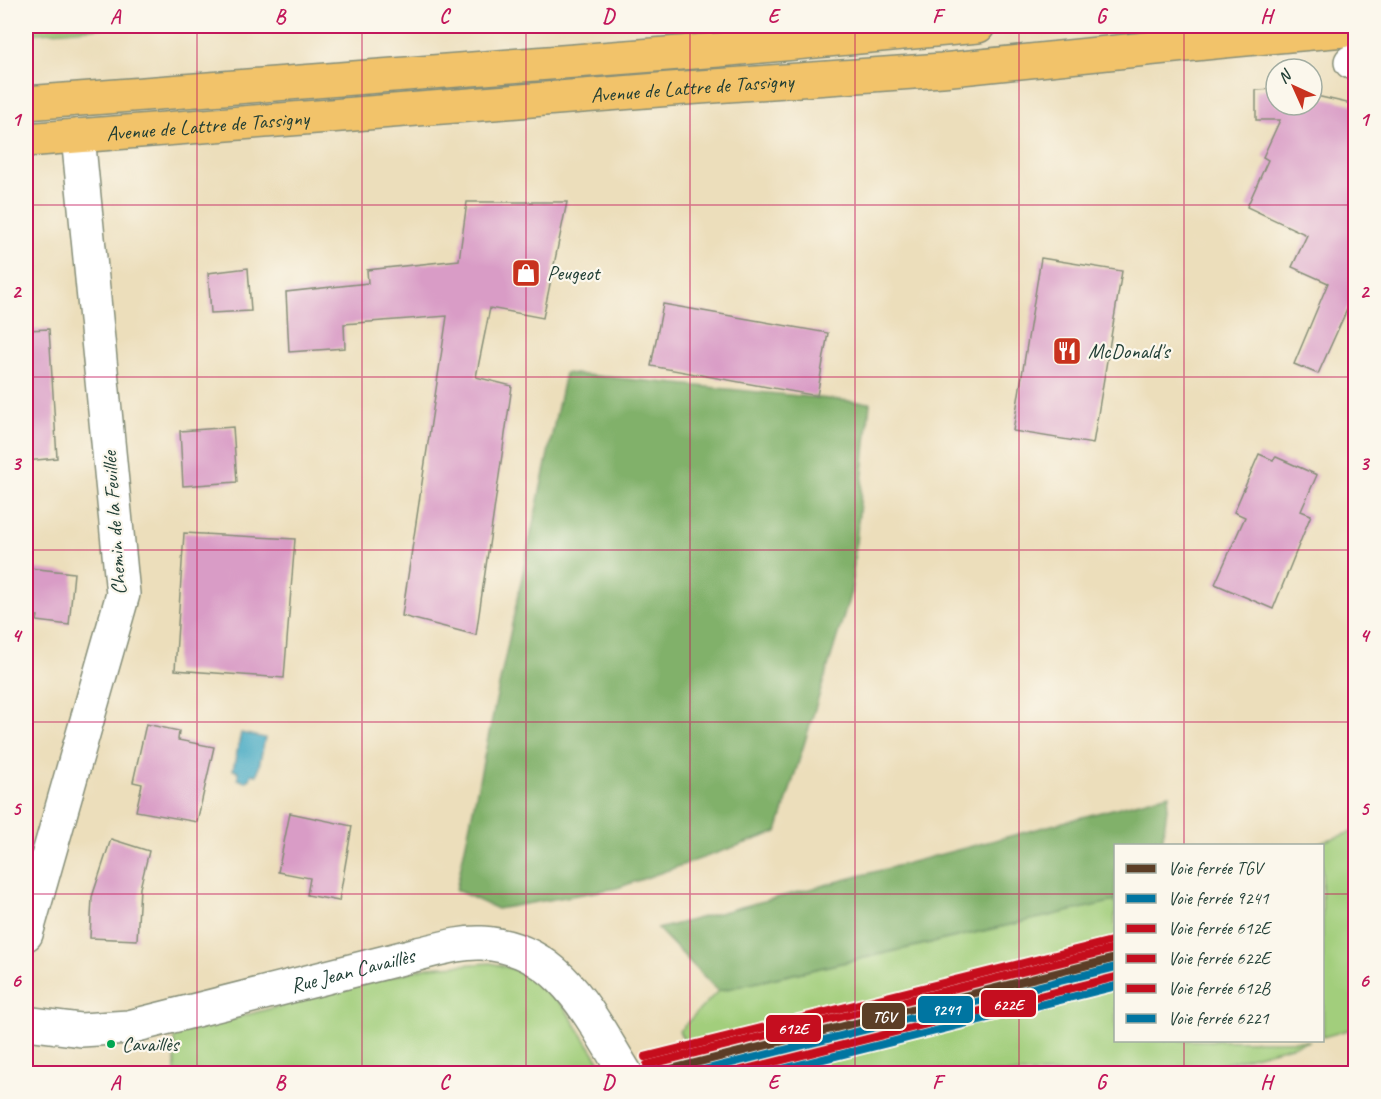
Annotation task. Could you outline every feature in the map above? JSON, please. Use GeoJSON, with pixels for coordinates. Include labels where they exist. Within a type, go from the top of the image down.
{"type":"FeatureCollection","features":[{"type":"Feature","properties":{"kind":"main road"},"geometry":{"type":"LineString","coordinates":[[26,103],[719,50],[978,26]]}},
{"type":"Feature","properties":{"kind":"main road","name":"Avenue de Lattre de Tassigny"},"geometry":{"type":"LineString","coordinates":[[26,140],[942,70],[1224,40],[1356,29]]}},
{"type":"Feature","properties":{"kind":"street","name":"Chemin de la Feuillée"},"geometry":{"type":"LineString","coordinates":[[26,934],[123,594],[78,136]]}},
{"type":"Feature","properties":{"kind":"street","name":"Rue Jean Cavaillès"},"geometry":{"type":"LineString","coordinates":[[26,1023],[81,1030],[129,1027],[427,952],[482,943],[532,956],[558,975],[582,1006],[626,1074]]}},
{"type":"Feature","properties":{"kind":"green space"},"geometry":{"type":"Polygon","coordinates":[[[26,26],[124,26],[26,34],[26,26]]]}},
{"type":"Feature","properties":{"kind":"green space"},"geometry":{"type":"Polygon","coordinates":[[[565,373],[870,403],[851,592],[777,832],[617,888],[497,909],[456,890],[565,373]]]}},
{"type":"Feature","properties":{"kind":"green space"},"geometry":{"type":"Polygon","coordinates":[[[1169,794],[1162,844],[1114,844],[1114,901],[718,991],[658,929],[1169,794]]]}},
{"type":"Feature","properties":{"kind":"green space"},"geometry":{"type":"Polygon","coordinates":[[[1355,831],[1355,1028],[1324,1037],[1324,844],[1315,844],[1355,831]]]}},
{"type":"Feature","properties":{"kind":"green space"},"geometry":{"type":"Polygon","coordinates":[[[1114,901],[1114,1042],[1306,1042],[1190,1073],[703,1074],[679,1031],[718,991],[1114,901]]]}},
{"type":"Feature","properties":{"kind":"green space"},"geometry":{"type":"Polygon","coordinates":[[[491,963],[533,974],[564,1007],[607,1073],[175,1073],[174,1034],[428,967],[491,963]]]}},
{"type":"Feature","properties":{"kind":"water"},"geometry":{"type":"Polygon","coordinates":[[[241,733],[265,738],[257,775],[252,774],[245,782],[238,779],[238,771],[233,770],[241,733]]]}},
{"type":"Feature","properties":{"kind":"building"},"geometry":{"type":"Polygon","coordinates":[[[1256,90],[1264,90],[1264,117],[1324,117],[1324,98],[1356,105],[1356,294],[1354,294],[1318,374],[1294,364],[1328,283],[1292,267],[1307,235],[1247,207],[1268,160],[1263,157],[1280,120],[1256,120],[1256,90]]]}},
{"type":"Feature","properties":{"kind":"building"},"geometry":{"type":"Polygon","coordinates":[[[467,202],[567,202],[543,318],[490,308],[476,377],[512,386],[476,635],[402,616],[447,316],[344,324],[345,348],[289,352],[286,292],[368,283],[367,270],[459,260],[467,202]]]}},
{"type":"Feature","properties":{"kind":"building","name":"McDonald's"},"geometry":{"type":"Polygon","coordinates":[[[1041,258],[1122,271],[1093,444],[1013,431],[1041,258]]]}},
{"type":"Feature","properties":{"kind":"building"},"geometry":{"type":"Polygon","coordinates":[[[248,268],[251,311],[211,313],[208,273],[248,268]]]}},
{"type":"Feature","properties":{"kind":"building"},"geometry":{"type":"Polygon","coordinates":[[[663,304],[828,333],[817,396],[651,366],[663,304]]]}},
{"type":"Feature","properties":{"kind":"building"},"geometry":{"type":"Polygon","coordinates":[[[49,329],[57,458],[26,461],[26,330],[49,329]]]}},
{"type":"Feature","properties":{"kind":"building"},"geometry":{"type":"Polygon","coordinates":[[[233,427],[237,482],[183,486],[180,431],[233,427]]]}},
{"type":"Feature","properties":{"kind":"building"},"geometry":{"type":"Polygon","coordinates":[[[1259,454],[1273,460],[1276,457],[1317,475],[1301,511],[1311,515],[1273,609],[1215,584],[1245,517],[1234,512],[1259,454]]]}},
{"type":"Feature","properties":{"kind":"building"},"geometry":{"type":"Polygon","coordinates":[[[184,533],[295,539],[284,678],[175,670],[184,533]]]}},
{"type":"Feature","properties":{"kind":"building"},"geometry":{"type":"Polygon","coordinates":[[[29,568],[74,573],[69,625],[37,621],[38,616],[26,615],[29,568]]]}},
{"type":"Feature","properties":{"kind":"building"},"geometry":{"type":"Polygon","coordinates":[[[146,724],[179,731],[178,740],[214,747],[197,822],[136,811],[142,784],[133,782],[146,724]]]}},
{"type":"Feature","properties":{"kind":"building"},"geometry":{"type":"Polygon","coordinates":[[[290,813],[352,826],[339,901],[307,895],[310,878],[278,872],[290,813]]]}},
{"type":"Feature","properties":{"kind":"building"},"geometry":{"type":"Polygon","coordinates":[[[111,839],[149,851],[140,888],[137,940],[90,938],[92,897],[111,839]]]}},
{"type":"Feature","properties":{"kind":"rail line","name":"612B"},"geometry":{"type":"LineString","coordinates":[[645,1057],[1112,941]]}},
{"type":"Feature","properties":{"kind":"rail line","name":"612E"},"geometry":{"type":"LineString","coordinates":[[647,1065],[1114,949]]}},
{"type":"Feature","properties":{"kind":"rail line","name":"TGV"},"geometry":{"type":"LineString","coordinates":[[651,1074],[1114,958]]}},
{"type":"Feature","properties":{"kind":"rail line","name":"9241"},"geometry":{"type":"LineString","coordinates":[[688,1074],[1114,968]]}},
{"type":"Feature","properties":{"kind":"rail line","name":"622E"},"geometry":{"type":"LineString","coordinates":[[726,1074],[1114,977]]}},
{"type":"Feature","properties":{"kind":"rail line","name":"6221"},"geometry":{"type":"LineString","coordinates":[[763,1074],[1114,986]]}},
{"type":"Feature","properties":{"kind":"place","name":"Peugeot"},"geometry":{"type":"Point","coordinates":[526,273]}},
{"type":"Feature","properties":{"kind":"place","name":"McDonald's"},"geometry":{"type":"Point","coordinates":[1067,351]}},
{"type":"Feature","properties":{"kind":"place","name":"Cavaillès"},"geometry":{"type":"Point","coordinates":[111,1044]}}]}
